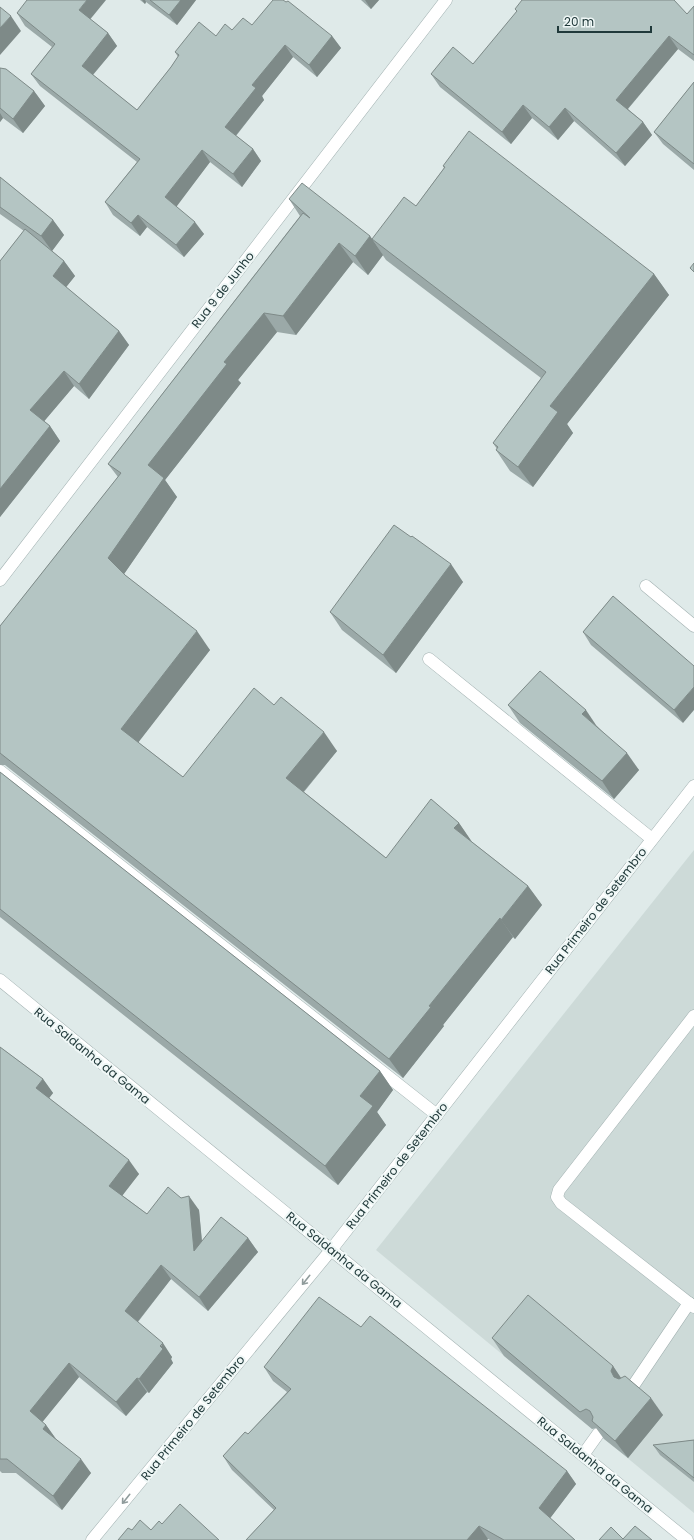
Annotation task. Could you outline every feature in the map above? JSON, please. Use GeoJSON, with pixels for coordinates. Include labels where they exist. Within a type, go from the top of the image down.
{"type":"FeatureCollection","features":[{"type":"Feature","properties":{"kind":"street","name":"Rua 9 de Junho"},"geometry":{"type":"LineString","coordinates":[[0,580],[446,0]]}},
{"type":"Feature","properties":{"kind":"street"},"geometry":{"type":"LineString","coordinates":[[646,586],[694,626]]}},
{"type":"Feature","properties":{"kind":"street"},"geometry":{"type":"LineString","coordinates":[[429,659],[652,840]]}},
{"type":"Feature","properties":{"kind":"street"},"geometry":{"type":"LineString","coordinates":[[0,771],[437,1115]]}},
{"type":"Feature","properties":{"kind":"street","name":"Rua Primeiro de Setembro"},"geometry":{"type":"LineString","coordinates":[[92,1540],[331,1250],[694,786]]}},
{"type":"Feature","properties":{"kind":"street","name":"Rua Saldanha da Gama"},"geometry":{"type":"LineString","coordinates":[[0,980],[687,1540]]}},
{"type":"Feature","properties":{"kind":"street"},"geometry":{"type":"LineString","coordinates":[[631,1389],[691,1305],[561,1203],[557,1197],[559,1190],[694,1016]]}},
{"type":"Feature","properties":{"kind":"street"},"geometry":{"type":"LineString","coordinates":[[583,1455],[598,1434]]}},
{"type":"Feature","properties":{"kind":"shaded area"},"geometry":{"type":"Polygon","coordinates":[[[694,850],[694,1513],[376,1250],[694,850]]]}},
{"type":"Feature","properties":{"kind":"building"},"geometry":{"type":"Polygon","coordinates":[[[27,0],[87,0],[79,10],[108,33],[82,66],[137,110],[171,67],[179,55],[175,52],[199,22],[216,36],[225,24],[232,30],[243,18],[252,25],[273,0],[283,0],[286,2],[288,1],[332,36],[309,65],[285,45],[252,85],[256,88],[225,127],[253,149],[233,174],[202,150],[165,197],[195,222],[176,245],[138,215],[131,223],[105,202],[140,159],[31,74],[55,44],[17,13],[27,0]]]}},
{"type":"Feature","properties":{"kind":"building"},"geometry":{"type":"Polygon","coordinates":[[[150,0],[181,0],[169,15],[150,0]]]}},
{"type":"Feature","properties":{"kind":"building"},"geometry":{"type":"Polygon","coordinates":[[[522,0],[674,0],[687,14],[694,6],[694,55],[669,36],[616,100],[643,122],[616,153],[565,108],[549,127],[523,105],[502,132],[431,74],[453,47],[473,64],[517,11],[515,9],[522,0]]]}},
{"type":"Feature","properties":{"kind":"building"},"geometry":{"type":"Polygon","coordinates":[[[0,7],[11,16],[0,28],[0,7]]]}},
{"type":"Feature","properties":{"kind":"building"},"geometry":{"type":"Polygon","coordinates":[[[0,68],[6,69],[34,91],[13,119],[0,108],[0,68]]]}},
{"type":"Feature","properties":{"kind":"building"},"geometry":{"type":"Polygon","coordinates":[[[694,82],[694,164],[654,132],[694,82]]]}},
{"type":"Feature","properties":{"kind":"building"},"geometry":{"type":"Polygon","coordinates":[[[469,131],[654,274],[550,406],[558,412],[518,467],[496,450],[498,447],[493,443],[546,372],[372,239],[404,197],[416,206],[469,131]]]}},
{"type":"Feature","properties":{"kind":"building"},"geometry":{"type":"Polygon","coordinates":[[[0,177],[53,220],[41,236],[0,207],[0,177]]]}},
{"type":"Feature","properties":{"kind":"building"},"geometry":{"type":"Polygon","coordinates":[[[302,183],[370,236],[355,256],[339,243],[283,316],[264,313],[224,362],[227,364],[148,465],[164,478],[108,558],[125,575],[197,631],[121,729],[183,777],[254,688],[274,705],[281,697],[324,732],[286,778],[386,858],[431,799],[459,823],[454,828],[528,886],[501,920],[500,918],[429,1006],[431,1007],[389,1059],[0,753],[0,626],[121,473],[108,464],[303,213],[310,218],[289,199],[302,183]]]}},
{"type":"Feature","properties":{"kind":"building"},"geometry":{"type":"Polygon","coordinates":[[[25,229],[64,261],[53,276],[119,331],[79,384],[64,371],[30,410],[50,426],[0,489],[0,261],[25,229]]]}},
{"type":"Feature","properties":{"kind":"building"},"geometry":{"type":"Polygon","coordinates":[[[694,263],[694,272],[690,268],[694,263]]]}},
{"type":"Feature","properties":{"kind":"building"},"geometry":{"type":"Polygon","coordinates":[[[394,525],[451,564],[383,655],[330,612],[394,525]]]}},
{"type":"Feature","properties":{"kind":"building"},"geometry":{"type":"Polygon","coordinates":[[[613,596],[694,666],[694,687],[674,710],[583,632],[613,596]]]}},
{"type":"Feature","properties":{"kind":"building"},"geometry":{"type":"Polygon","coordinates":[[[540,671],[586,710],[582,714],[627,753],[602,781],[508,705],[540,671]]]}},
{"type":"Feature","properties":{"kind":"building"},"geometry":{"type":"Polygon","coordinates":[[[0,772],[380,1071],[360,1096],[373,1106],[325,1166],[0,909],[0,772]]]}},
{"type":"Feature","properties":{"kind":"building"},"geometry":{"type":"Polygon","coordinates":[[[0,1047],[43,1079],[36,1088],[129,1160],[109,1186],[147,1214],[168,1187],[181,1198],[189,1196],[194,1251],[221,1217],[248,1238],[199,1297],[161,1265],[125,1311],[163,1343],[160,1346],[163,1349],[139,1379],[137,1378],[116,1402],[69,1363],[30,1411],[46,1425],[43,1429],[81,1459],[53,1496],[7,1459],[0,1459],[0,1047]]]}},
{"type":"Feature","properties":{"kind":"building"},"geometry":{"type":"Polygon","coordinates":[[[528,1295],[613,1366],[611,1371],[614,1377],[619,1379],[625,1376],[651,1398],[615,1441],[592,1421],[593,1417],[590,1411],[586,1409],[580,1412],[492,1338],[528,1295]]]}},
{"type":"Feature","properties":{"kind":"building"},"geometry":{"type":"Polygon","coordinates":[[[319,1297],[361,1327],[370,1316],[567,1471],[539,1508],[575,1540],[504,1540],[479,1526],[467,1540],[246,1540],[276,1508],[223,1456],[245,1432],[248,1434],[291,1389],[264,1367],[319,1297]]]}},
{"type":"Feature","properties":{"kind":"building"},"geometry":{"type":"Polygon","coordinates":[[[694,1440],[694,1478],[653,1445],[694,1440]]]}},
{"type":"Feature","properties":{"kind":"building"},"geometry":{"type":"Polygon","coordinates":[[[180,1504],[219,1540],[118,1540],[128,1528],[132,1530],[140,1520],[151,1530],[159,1521],[162,1524],[180,1504]]]}},
{"type":"Feature","properties":{"kind":"building"},"geometry":{"type":"Polygon","coordinates":[[[635,1526],[652,1540],[599,1540],[611,1527],[623,1539],[635,1526]]]}}]}
